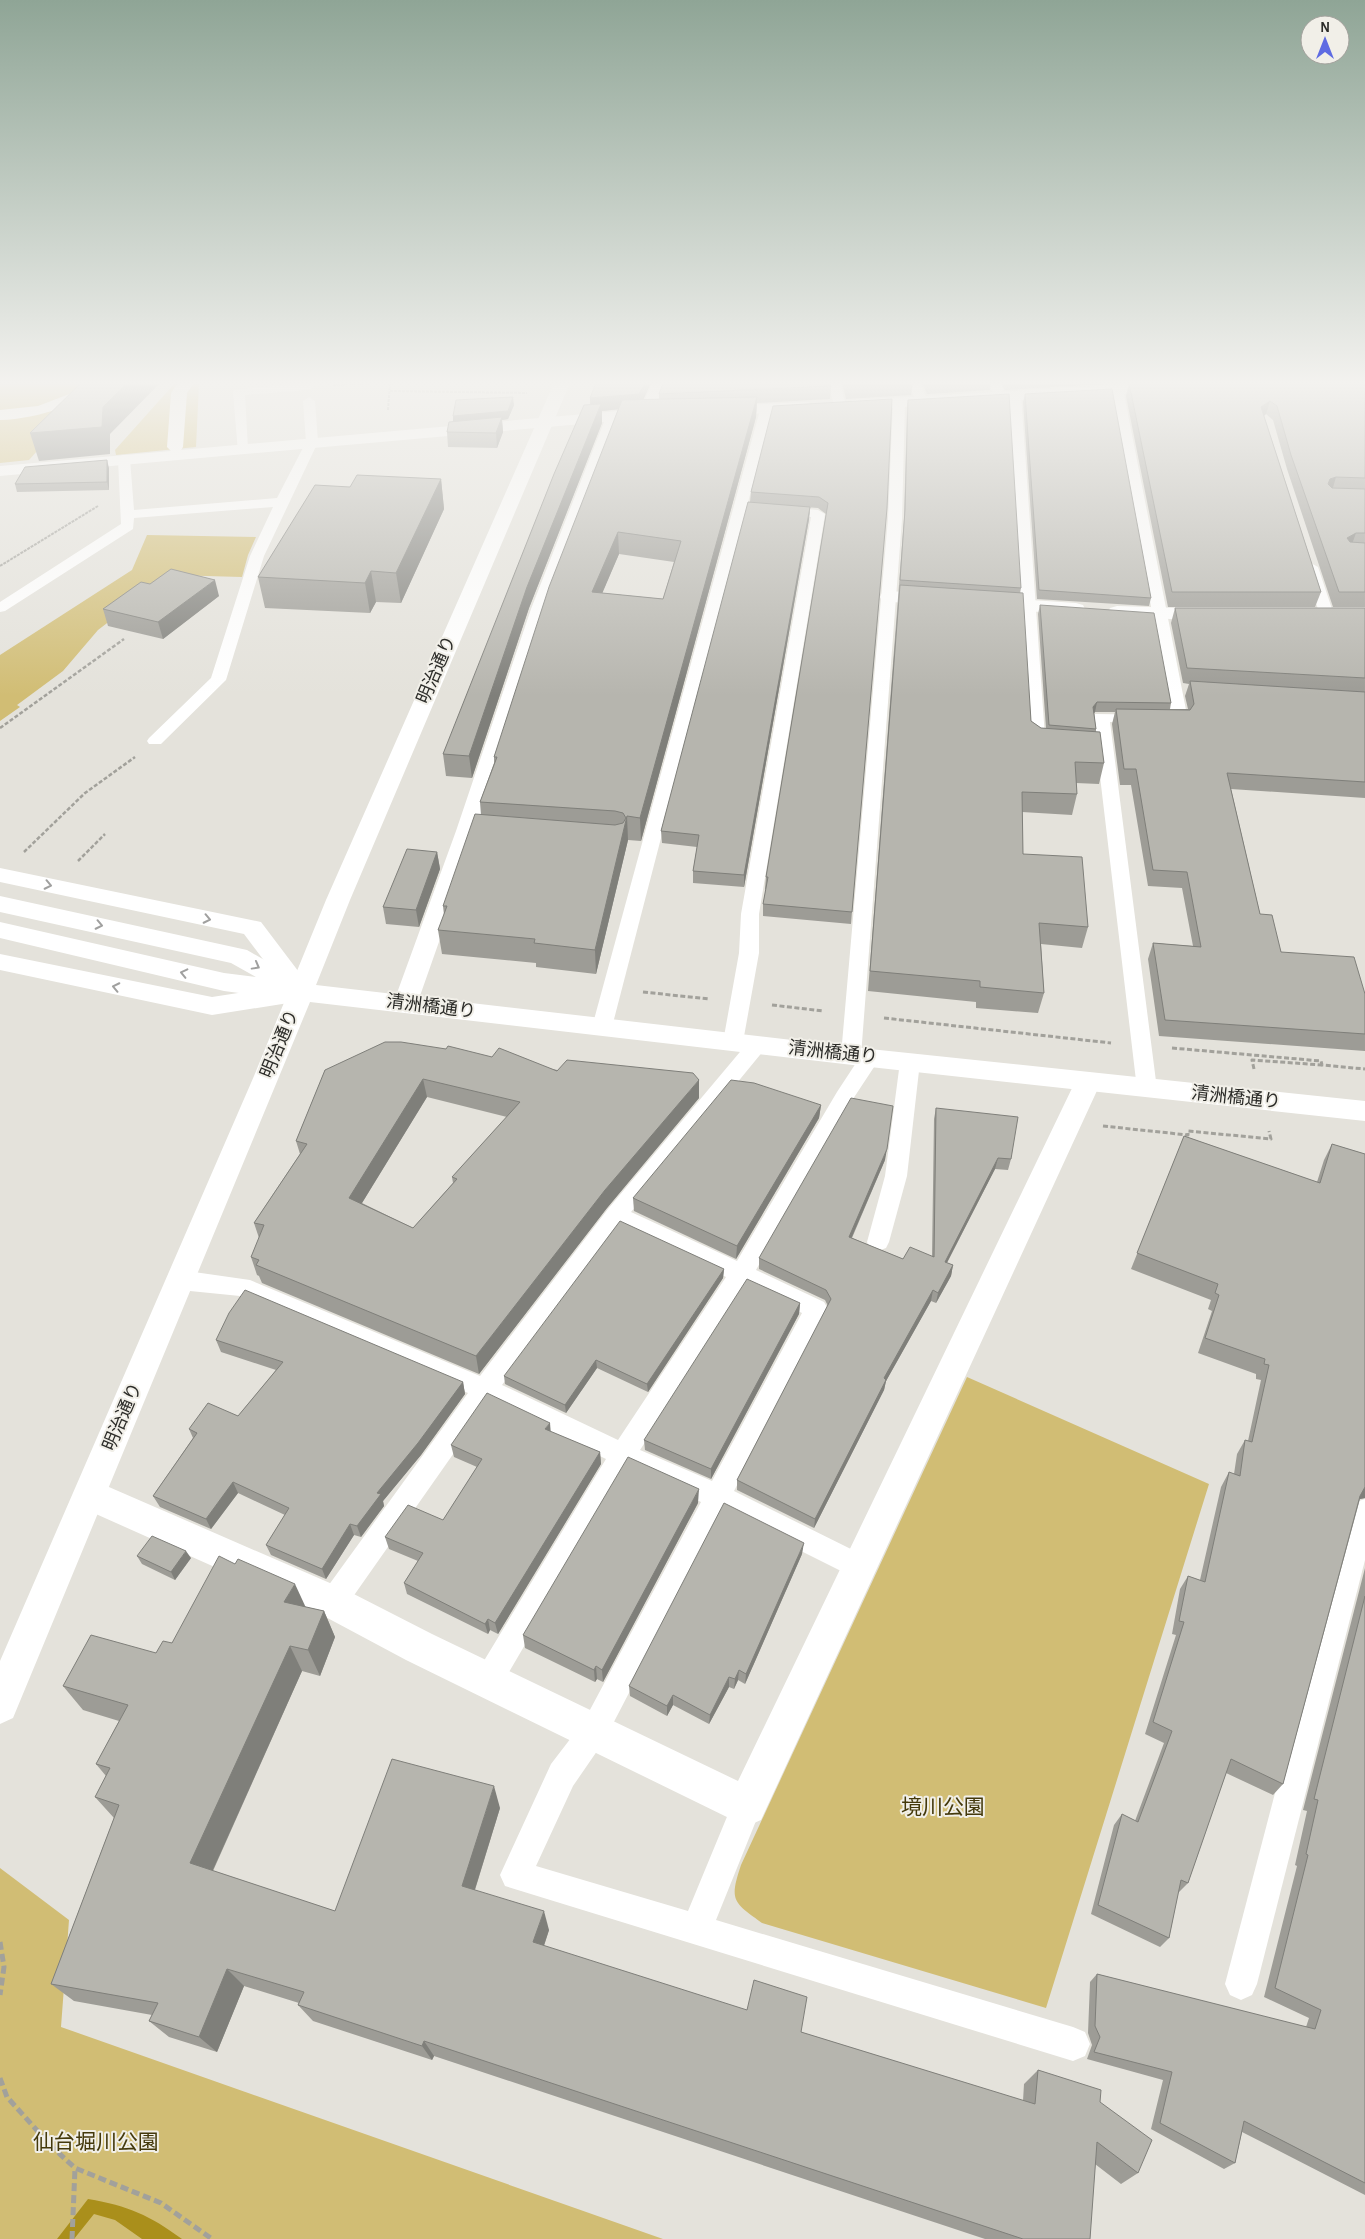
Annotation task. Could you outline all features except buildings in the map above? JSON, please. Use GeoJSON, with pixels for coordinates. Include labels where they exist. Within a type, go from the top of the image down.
{"type":"FeatureCollection","features":[{"type":"Feature","properties":{"kind":"street","name":"明治通り"},"geometry":{"type":"LineString","coordinates":[[0,1705],[302,992],[390,779],[517,487]]}},
{"type":"Feature","properties":{"kind":"street"},"geometry":{"type":"LineString","coordinates":[[406,1004],[477,832],[540,609],[587,487]]}},
{"type":"Feature","properties":{"kind":"street"},"geometry":{"type":"LineString","coordinates":[[889,597],[1160,615],[1228,615]]}},
{"type":"Feature","properties":{"kind":"street"},"geometry":{"type":"LineString","coordinates":[[1307,615],[1346,615]]}},
{"type":"Feature","properties":{"kind":"street"},"geometry":{"type":"LineString","coordinates":[[0,875],[252,928],[302,992],[212,1006],[4,967]]}},
{"type":"Feature","properties":{"kind":"street","name":"清洲橋通り"},"geometry":{"type":"LineString","coordinates":[[0,904],[238,956],[302,992]]}},
{"type":"Feature","properties":{"kind":"street","name":"清洲橋通り"},"geometry":{"type":"LineString","coordinates":[[0,930],[224,982],[745,1044],[1147,1089],[1365,1111]]}},
{"type":"Feature","properties":{"kind":"street"},"geometry":{"type":"LineString","coordinates":[[90,1495],[333,1602],[747,1806],[1088,1082]]}},
{"type":"Feature","properties":{"kind":"lane"},"geometry":{"type":"LineString","coordinates":[[155,741],[218,680],[257,556],[289,487]]}},
{"type":"Feature","properties":{"kind":"lane"},"geometry":{"type":"LineString","coordinates":[[602,1027],[745,487]]}},
{"type":"Feature","properties":{"kind":"lane"},"geometry":{"type":"LineString","coordinates":[[489,1679],[623,1455],[742,1273],[844,1097],[861,1056],[854,1014],[889,597],[896,487]]}},
{"type":"Feature","properties":{"kind":"lane"},"geometry":{"type":"LineString","coordinates":[[1015,487],[1030,605],[1037,741],[1105,747]]}},
{"type":"Feature","properties":{"kind":"lane"},"geometry":{"type":"LineString","coordinates":[[1133,487],[1180,720],[1101,717],[1147,1089]]}},
{"type":"Feature","properties":{"kind":"lane"},"geometry":{"type":"LineString","coordinates":[[0,608],[128,526],[126,489]]}},
{"type":"Feature","properties":{"kind":"lane"},"geometry":{"type":"LineString","coordinates":[[127,516],[282,502]]}},
{"type":"Feature","properties":{"kind":"lane"},"geometry":{"type":"LineString","coordinates":[[333,1602],[485,1388],[745,1044],[740,1002],[749,953],[752,904],[788,681],[818,514],[740,507]]}},
{"type":"Feature","properties":{"kind":"lane"},"geometry":{"type":"LineString","coordinates":[[1306,552],[1327,615]]}},
{"type":"Feature","properties":{"kind":"lane"},"geometry":{"type":"LineString","coordinates":[[1174,689],[1193,690]]}},
{"type":"Feature","properties":{"kind":"lane"},"geometry":{"type":"LineString","coordinates":[[878,1242],[896,1176],[910,1062]]}},
{"type":"Feature","properties":{"kind":"lane"},"geometry":{"type":"LineString","coordinates":[[616,1215],[816,1309],[719,1497],[594,1731],[562,1775],[516,1875],[1073,2044]]}},
{"type":"Feature","properties":{"kind":"lane"},"geometry":{"type":"LineString","coordinates":[[180,1280],[242,1287],[485,1388],[623,1455],[719,1497],[859,1567]]}},
{"type":"Feature","properties":{"kind":"lane"},"geometry":{"type":"LineString","coordinates":[[1241,1984],[1322,1667],[1365,1512]]}},
{"type":"Feature","properties":{"kind":"lane"},"geometry":{"type":"LineString","coordinates":[[696,1930],[747,1806]]}},
{"type":"Feature","properties":{"kind":"path"},"geometry":{"type":"LineString","coordinates":[[0,566],[126,489]]}},
{"type":"Feature","properties":{"kind":"path"},"geometry":{"type":"LineString","coordinates":[[0,728],[124,639]]}},
{"type":"Feature","properties":{"kind":"path"},"geometry":{"type":"LineString","coordinates":[[19,856],[85,793],[155,741]]}},
{"type":"Feature","properties":{"kind":"path"},"geometry":{"type":"LineString","coordinates":[[72,867],[105,834]]}},
{"type":"Feature","properties":{"kind":"path"},"geometry":{"type":"LineString","coordinates":[[612,989],[1142,1046],[1321,1061],[1322,1065]]}},
{"type":"Feature","properties":{"kind":"path"},"geometry":{"type":"LineString","coordinates":[[1252,1060],[1365,1069]]}},
{"type":"Feature","properties":{"kind":"path"},"geometry":{"type":"LineString","coordinates":[[1070,1122],[1188,1135],[1188,1131],[1271,1139]]}},
{"type":"Feature","properties":{"kind":"path"},"geometry":{"type":"LineString","coordinates":[[0,1942],[4,1967],[0,1995]]}},
{"type":"Feature","properties":{"kind":"path"},"geometry":{"type":"LineString","coordinates":[[0,2078],[7,2097],[51,2146],[75,2168],[161,2203],[212,2239]]}},
{"type":"Feature","properties":{"kind":"path"},"geometry":{"type":"LineString","coordinates":[[72,2239],[75,2168]]}},
{"type":"Feature","properties":{"kind":"green space"},"geometry":{"type":"Polygon","coordinates":[[[147,535],[256,537],[248,555],[242,577],[170,575],[98,630],[63,671],[17,705],[20,707],[0,721],[0,655],[132,570],[147,535]]]}},
{"type":"Feature","properties":{"kind":"green space","name":"境川公園"},"geometry":{"type":"Polygon","coordinates":[[[967,1377],[1209,1484],[1046,2008],[762,1923],[739,1905],[735,1894],[735,1886],[741,1865],[967,1377]]]}},
{"type":"Feature","properties":{"kind":"green space","name":"仙台堀川公園"},"geometry":{"type":"Polygon","coordinates":[[[0,1868],[69,1920],[61,2027],[663,2239],[0,2239],[0,1868]]]}},
{"type":"Feature","properties":{"kind":"shaded area"},"geometry":{"type":"Polygon","coordinates":[[[88,2199],[127,2208],[149,2218],[182,2239],[142,2239],[115,2220],[94,2214],[74,2239],[57,2239],[88,2199]]]}}]}
